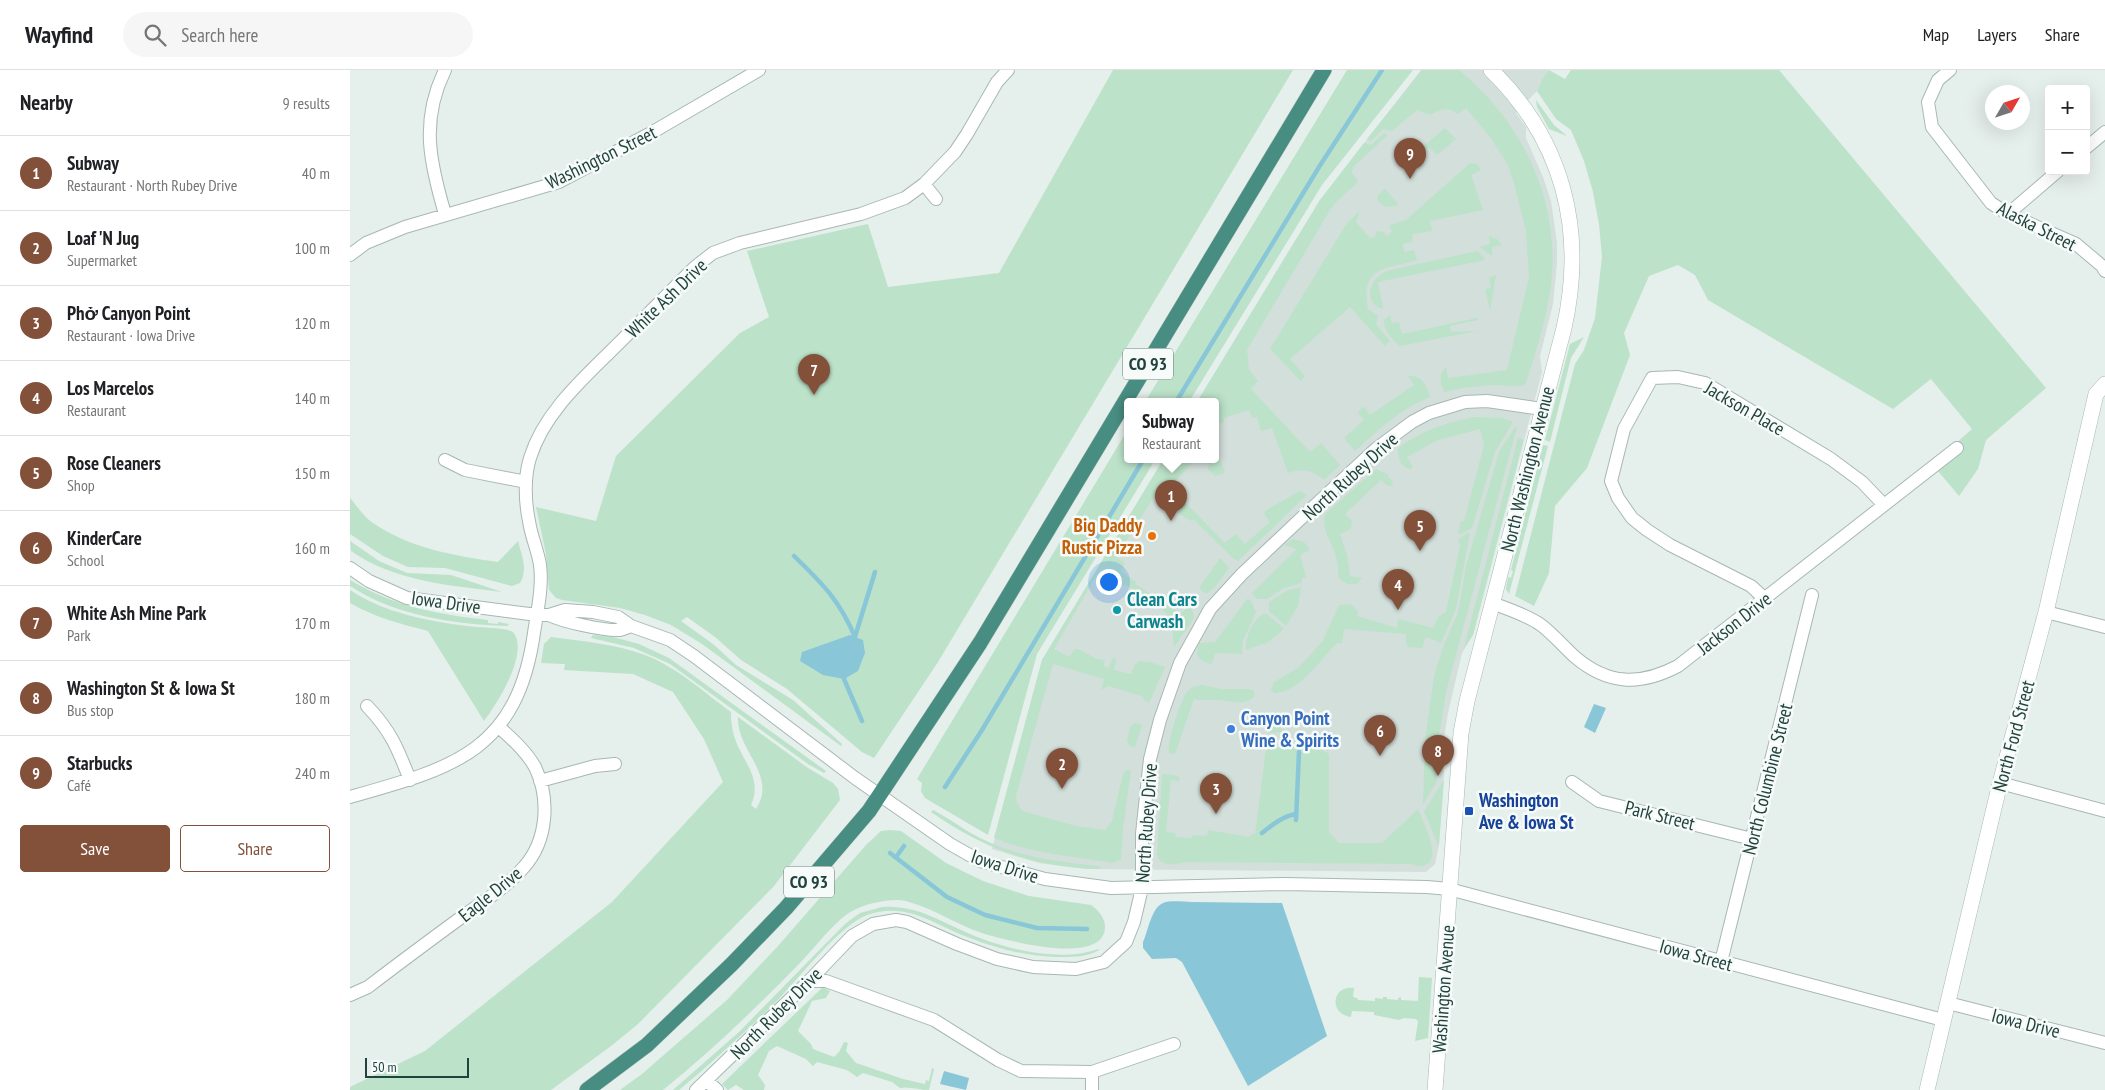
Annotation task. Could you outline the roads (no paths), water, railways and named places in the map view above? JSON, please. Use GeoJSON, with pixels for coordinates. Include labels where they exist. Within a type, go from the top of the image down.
{"type":"FeatureCollection","features":[{"type":"Feature","properties":{"kind":"highway","name":"CO 93"},"geometry":{"type":"LineString","coordinates":[[1127,398],[1324,70]]}},
{"type":"Feature","properties":{"kind":"highway","name":"CO 93"},"geometry":{"type":"LineString","coordinates":[[587,1090],[647,1045],[732,964],[786,908],[869,811],[980,643],[1124,403]]}},
{"type":"Feature","properties":{"kind":"street"},"geometry":{"type":"LineString","coordinates":[[445,70],[434,100],[429,146],[433,173],[445,214]]}},
{"type":"Feature","properties":{"kind":"street","name":"Washington Street"},"geometry":{"type":"LineString","coordinates":[[350,255],[380,237],[445,214],[560,182],[651,133],[759,70]]}},
{"type":"Feature","properties":{"kind":"street","name":"White Ash Drive"},"geometry":{"type":"LineString","coordinates":[[499,728],[523,685],[543,615],[540,567],[528,521],[526,482],[530,458],[544,428],[557,409],[580,382],[695,267],[713,253],[740,243],[861,214],[905,198],[924,184],[955,152],[997,82],[1008,70]]}},
{"type":"Feature","properties":{"kind":"street","name":"North Washington Avenue"},"geometry":{"type":"LineString","coordinates":[[1449,889],[1461,733],[1467,700],[1564,328],[1572,288],[1573,244],[1570,217],[1556,165],[1541,134],[1521,102],[1491,70]]}},
{"type":"Feature","properties":{"kind":"street","name":"Alaska Street"},"geometry":{"type":"LineString","coordinates":[[1950,70],[1938,80],[1928,102],[1932,127],[1991,203],[2008,214],[2076,244],[2102,266],[2105,271]]}},
{"type":"Feature","properties":{"kind":"street"},"geometry":{"type":"LineString","coordinates":[[2090,145],[2105,132]]}},
{"type":"Feature","properties":{"kind":"street"},"geometry":{"type":"LineString","coordinates":[[2008,214],[2053,175]]}},
{"type":"Feature","properties":{"kind":"street"},"geometry":{"type":"LineString","coordinates":[[924,184],[936,199]]}},
{"type":"Feature","properties":{"kind":"street","name":"Jackson Place"},"geometry":{"type":"LineString","coordinates":[[1765,599],[1751,586],[1654,535],[1632,518],[1618,498],[1611,481],[1624,429],[1652,378],[1678,378],[1705,383],[1831,458],[1862,482],[1884,505]]}},
{"type":"Feature","properties":{"kind":"street","name":"North Ford Street"},"geometry":{"type":"LineString","coordinates":[[1927,1090],[2000,784],[2046,612],[2096,394],[2105,384]]}},
{"type":"Feature","properties":{"kind":"street","name":"North Rubey Drive"},"geometry":{"type":"LineString","coordinates":[[696,1090],[809,981],[852,936],[873,924],[890,920],[913,924],[997,959],[1033,967],[1076,969],[1104,962],[1126,942],[1134,922],[1142,888],[1142,834],[1150,759],[1162,712],[1180,662],[1210,609],[1242,574],[1311,509],[1377,448],[1412,422],[1430,413],[1465,402],[1487,402],[1542,409]]}},
{"type":"Feature","properties":{"kind":"street","name":"Jackson Drive"},"geometry":{"type":"LineString","coordinates":[[1492,603],[1540,624],[1577,658],[1606,676],[1621,680],[1640,680],[1658,676],[1678,666],[1957,448]]}},
{"type":"Feature","properties":{"kind":"street"},"geometry":{"type":"LineString","coordinates":[[445,460],[464,470],[526,482]]}},
{"type":"Feature","properties":{"kind":"street","name":"Iowa Drive"},"geometry":{"type":"LineString","coordinates":[[350,568],[369,581],[407,598],[543,615],[560,620],[621,630],[631,626],[670,640],[694,656],[855,778],[950,844],[980,861],[1065,883],[1110,888],[1285,884],[1449,889]]}},
{"type":"Feature","properties":{"kind":"street","name":"North Columbine Street"},"geometry":{"type":"LineString","coordinates":[[1721,962],[1812,595]]}},
{"type":"Feature","properties":{"kind":"street"},"geometry":{"type":"LineString","coordinates":[[2046,612],[2105,627]]}},
{"type":"Feature","properties":{"kind":"street"},"geometry":{"type":"LineString","coordinates":[[367,706],[382,721],[393,737],[410,780]]}},
{"type":"Feature","properties":{"kind":"street"},"geometry":{"type":"LineString","coordinates":[[350,797],[435,771],[459,759],[499,728]]}},
{"type":"Feature","properties":{"kind":"street","name":"Eagle Drive"},"geometry":{"type":"LineString","coordinates":[[350,995],[368,986],[500,889],[530,859],[543,831],[545,802],[534,766],[524,751],[499,728]]}},
{"type":"Feature","properties":{"kind":"street"},"geometry":{"type":"LineString","coordinates":[[540,781],[595,766],[615,764]]}},
{"type":"Feature","properties":{"kind":"street","name":"Park Street"},"geometry":{"type":"LineString","coordinates":[[1572,782],[1599,801],[1752,839]]}},
{"type":"Feature","properties":{"kind":"street"},"geometry":{"type":"LineString","coordinates":[[2000,784],[2105,811]]}},
{"type":"Feature","properties":{"kind":"street","name":"Iowa Street"},"geometry":{"type":"LineString","coordinates":[[1449,889],[1943,1020]]}},
{"type":"Feature","properties":{"kind":"street","name":"Washington Avenue"},"geometry":{"type":"LineString","coordinates":[[1435,1090],[1449,889]]}},
{"type":"Feature","properties":{"kind":"street"},"geometry":{"type":"LineString","coordinates":[[809,981],[826,981],[934,1020],[998,1060],[1021,1071],[1092,1072],[1174,1044]]}},
{"type":"Feature","properties":{"kind":"street","name":"Iowa Drive"},"geometry":{"type":"LineString","coordinates":[[1948,1003],[2105,1042]]}},
{"type":"Feature","properties":{"kind":"street"},"geometry":{"type":"LineString","coordinates":[[1092,1072],[1092,1090]]}},
{"type":"Feature","properties":{"kind":"street"},"geometry":{"type":"LineString","coordinates":[[707,1081],[717,1090]]}},
{"type":"Feature","properties":{"kind":"water"},"geometry":{"type":"Polygon","coordinates":[[[850,635],[863,640],[865,653],[858,671],[844,679],[823,675],[800,661],[802,652],[850,635]]]}},
{"type":"Feature","properties":{"kind":"water"},"geometry":{"type":"Polygon","coordinates":[[[1594,704],[1606,708],[1595,733],[1584,727],[1594,704]]]}},
{"type":"Feature","properties":{"kind":"water"},"geometry":{"type":"Polygon","coordinates":[[[1163,903],[1282,903],[1327,1036],[1248,1086],[1182,962],[1176,958],[1152,959],[1143,948],[1143,942],[1150,921],[1156,910],[1163,903]]]}},
{"type":"Feature","properties":{"kind":"water"},"geometry":{"type":"Polygon","coordinates":[[[944,1071],[969,1078],[966,1090],[940,1084],[944,1071]]]}},
{"type":"Feature","properties":{"kind":"waterway"},"geometry":{"type":"LineString","coordinates":[[1178,398],[1319,167],[1382,70]]}},
{"type":"Feature","properties":{"kind":"waterway"},"geometry":{"type":"LineString","coordinates":[[945,787],[982,730],[1141,463]]}},
{"type":"Feature","properties":{"kind":"waterway"},"geometry":{"type":"LineString","coordinates":[[794,556],[829,593],[843,613],[855,637]]}},
{"type":"Feature","properties":{"kind":"waterway"},"geometry":{"type":"LineString","coordinates":[[854,640],[875,572]]}},
{"type":"Feature","properties":{"kind":"waterway"},"geometry":{"type":"LineString","coordinates":[[845,675],[844,679],[862,721]]}},
{"type":"Feature","properties":{"kind":"waterway"},"geometry":{"type":"LineString","coordinates":[[1296,820],[1299,752]]}},
{"type":"Feature","properties":{"kind":"waterway"},"geometry":{"type":"LineString","coordinates":[[1262,833],[1282,819],[1296,814]]}},
{"type":"Feature","properties":{"kind":"waterway"},"geometry":{"type":"LineString","coordinates":[[896,857],[904,846]]}},
{"type":"Feature","properties":{"kind":"waterway"},"geometry":{"type":"LineString","coordinates":[[890,853],[947,897],[985,915],[1037,928],[1087,929]]}},
{"type":"Feature","properties":{"kind":"place","name":"Starbucks"},"geometry":{"type":"Point","coordinates":[1410,179]}},
{"type":"Feature","properties":{"kind":"place","name":"White Ash Mine Park"},"geometry":{"type":"Point","coordinates":[814,395]}},
{"type":"Feature","properties":{"kind":"place","name":"Subway"},"geometry":{"type":"Point","coordinates":[1171,521]}},
{"type":"Feature","properties":{"kind":"place","name":"Big Daddy Rustic Pizza"},"geometry":{"type":"Point","coordinates":[1152,536]}},
{"type":"Feature","properties":{"kind":"place","name":"Rose Cleaners"},"geometry":{"type":"Point","coordinates":[1420,551]}},
{"type":"Feature","properties":{"kind":"place","name":"Clean Cars Carwash"},"geometry":{"type":"Point","coordinates":[1117,610]}},
{"type":"Feature","properties":{"kind":"place","name":"Los Marcelos"},"geometry":{"type":"Point","coordinates":[1398,610]}},
{"type":"Feature","properties":{"kind":"place","name":"Canyon Point Wine & Spirits"},"geometry":{"type":"Point","coordinates":[1231,729]}},
{"type":"Feature","properties":{"kind":"place","name":"KinderCare"},"geometry":{"type":"Point","coordinates":[1380,756]}},
{"type":"Feature","properties":{"kind":"place","name":"Washington St & Iowa St"},"geometry":{"type":"Point","coordinates":[1438,776]}},
{"type":"Feature","properties":{"kind":"place","name":"Loaf 'N Jug"},"geometry":{"type":"Point","coordinates":[1062,789]}},
{"type":"Feature","properties":{"kind":"place","name":"Washington Ave & Iowa St"},"geometry":{"type":"Point","coordinates":[1469,811]}},
{"type":"Feature","properties":{"kind":"place","name":"Phở Canyon Point"},"geometry":{"type":"Point","coordinates":[1216,814]}}]}
